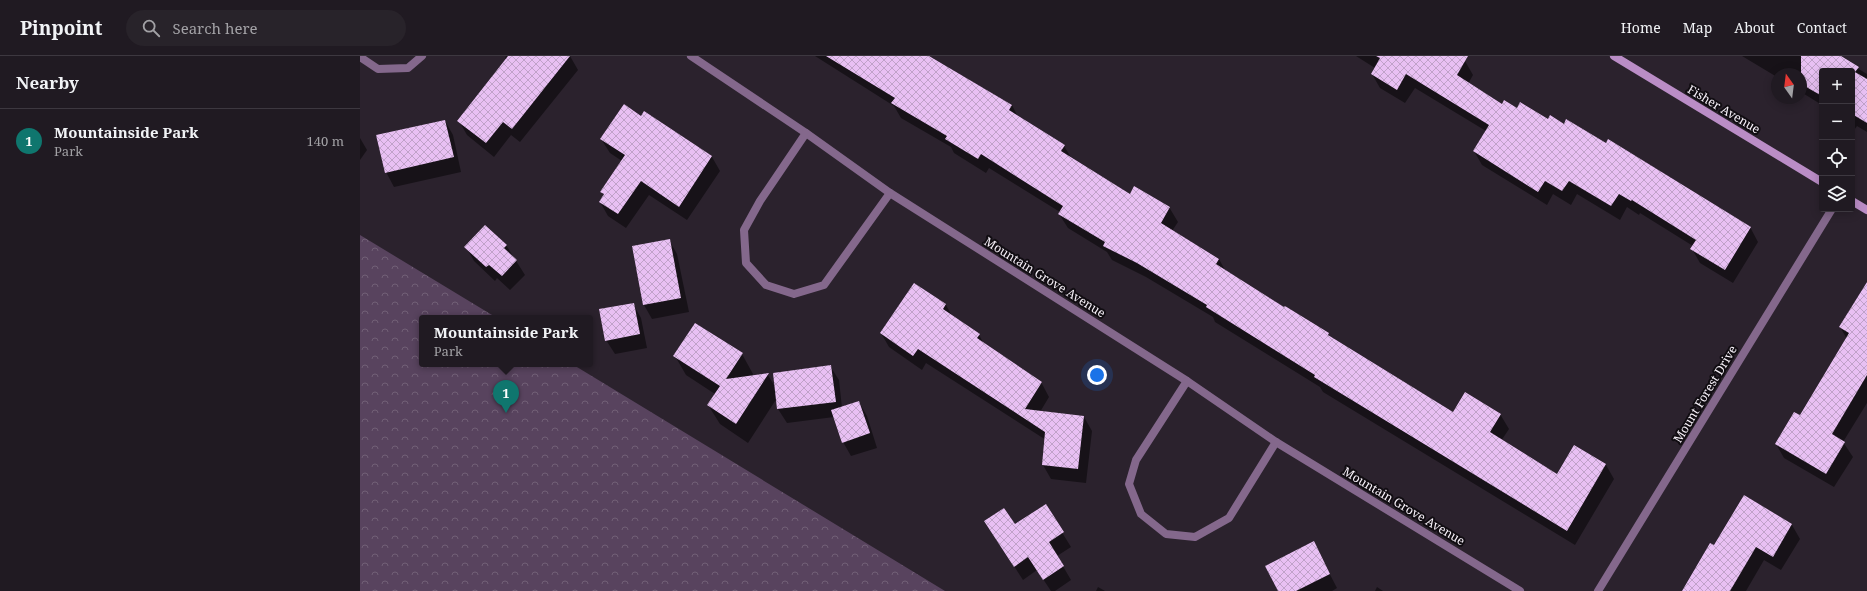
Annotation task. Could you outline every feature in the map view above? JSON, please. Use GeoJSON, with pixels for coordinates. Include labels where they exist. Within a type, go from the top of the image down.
{"type":"FeatureCollection","features":[{"type":"Feature","properties":{"kind":"street"},"geometry":{"type":"LineString","coordinates":[[360,57],[378,69],[408,68],[422,56]]}},
{"type":"Feature","properties":{"kind":"street","name":"Mountain Grove Avenue"},"geometry":{"type":"LineString","coordinates":[[691,56],[806,133],[890,193],[1187,381],[1276,442],[1520,591]]}},
{"type":"Feature","properties":{"kind":"street","name":"Fisher Avenue"},"geometry":{"type":"LineString","coordinates":[[1614,56],[1819,180]]}},
{"type":"Feature","properties":{"kind":"street"},"geometry":{"type":"LineString","coordinates":[[806,133],[760,201],[744,230],[746,263],[766,285],[794,294],[824,285],[890,193]]}},
{"type":"Feature","properties":{"kind":"street"},"geometry":{"type":"LineString","coordinates":[[1855,203],[1867,210]]}},
{"type":"Feature","properties":{"kind":"street","name":"Mount Forest Drive"},"geometry":{"type":"LineString","coordinates":[[1598,591],[1830,212]]}},
{"type":"Feature","properties":{"kind":"street"},"geometry":{"type":"LineString","coordinates":[[1187,381],[1136,460],[1129,484],[1141,514],[1166,534],[1195,537],[1229,518],[1276,442]]}},
{"type":"Feature","properties":{"kind":"green space"},"geometry":{"type":"Polygon","coordinates":[[[360,235],[492,315],[419,315],[419,367],[577,367],[945,591],[360,591],[360,235]]]}},
{"type":"Feature","properties":{"kind":"building"},"geometry":{"type":"Polygon","coordinates":[[[508,56],[570,56],[512,129],[503,122],[486,143],[457,121],[508,56]]]}},
{"type":"Feature","properties":{"kind":"building"},"geometry":{"type":"Polygon","coordinates":[[[826,56],[929,56],[1012,105],[1009,110],[1065,145],[1061,151],[1130,194],[1134,186],[1170,207],[1161,223],[1219,259],[1216,264],[1284,307],[1285,306],[1329,333],[1328,335],[1453,412],[1465,392],[1501,414],[1490,432],[1557,474],[1574,445],[1606,464],[1567,531],[1314,377],[1315,375],[1206,307],[1207,305],[1137,263],[1103,246],[1105,242],[1058,214],[1063,206],[981,154],[978,159],[945,139],[947,136],[891,103],[895,98],[826,56]]]}},
{"type":"Feature","properties":{"kind":"building"},"geometry":{"type":"Polygon","coordinates":[[[1376,56],[1468,56],[1457,75],[1502,104],[1504,100],[1517,108],[1520,102],[1548,119],[1550,115],[1564,124],[1566,119],[1606,143],[1608,139],[1751,227],[1725,270],[1690,249],[1696,240],[1632,200],[1631,201],[1619,194],[1611,206],[1569,181],[1562,191],[1545,181],[1538,192],[1473,151],[1489,125],[1406,74],[1397,90],[1371,74],[1380,58],[1376,56]]]}},
{"type":"Feature","properties":{"kind":"building"},"geometry":{"type":"Polygon","coordinates":[[[1801,56],[1841,56],[1859,67],[1855,72],[1855,68],[1819,68],[1819,94],[1807,87],[1807,68],[1801,68],[1801,56]]]}},
{"type":"Feature","properties":{"kind":"building"},"geometry":{"type":"Polygon","coordinates":[[[1855,72],[1867,79],[1867,123],[1855,116],[1855,72]]]}},
{"type":"Feature","properties":{"kind":"building"},"geometry":{"type":"Polygon","coordinates":[[[624,104],[641,116],[644,111],[712,156],[679,207],[641,181],[618,214],[599,202],[604,194],[600,192],[625,155],[600,139],[624,104]]]}},
{"type":"Feature","properties":{"kind":"building"},"geometry":{"type":"Polygon","coordinates":[[[445,120],[454,157],[385,173],[376,135],[445,120]]]}},
{"type":"Feature","properties":{"kind":"building"},"geometry":{"type":"Polygon","coordinates":[[[485,225],[507,245],[504,248],[517,260],[502,276],[489,265],[486,267],[464,247],[485,225]]]}},
{"type":"Feature","properties":{"kind":"building"},"geometry":{"type":"Polygon","coordinates":[[[670,239],[681,298],[643,305],[632,246],[670,239]]]}},
{"type":"Feature","properties":{"kind":"building"},"geometry":{"type":"Polygon","coordinates":[[[1867,282],[1867,375],[1832,434],[1845,442],[1826,474],[1775,444],[1794,412],[1800,415],[1849,333],[1839,327],[1867,282]]]}},
{"type":"Feature","properties":{"kind":"building"},"geometry":{"type":"Polygon","coordinates":[[[914,283],[946,304],[943,309],[980,334],[977,338],[1042,382],[1025,409],[1084,416],[1078,469],[1042,465],[1045,432],[918,349],[913,356],[880,333],[914,283]]]}},
{"type":"Feature","properties":{"kind":"building"},"geometry":{"type":"Polygon","coordinates":[[[634,303],[640,334],[605,341],[599,309],[634,303]]]}},
{"type":"Feature","properties":{"kind":"building"},"geometry":{"type":"Polygon","coordinates":[[[695,323],[743,353],[726,379],[769,373],[736,424],[707,405],[720,386],[673,356],[695,323]]]}},
{"type":"Feature","properties":{"kind":"building"},"geometry":{"type":"Polygon","coordinates":[[[831,365],[836,402],[777,409],[773,373],[831,365]]]}},
{"type":"Feature","properties":{"kind":"building"},"geometry":{"type":"Polygon","coordinates":[[[859,401],[870,433],[842,443],[831,410],[859,401]]]}},
{"type":"Feature","properties":{"kind":"building"},"geometry":{"type":"Polygon","coordinates":[[[1744,495],[1792,524],[1773,557],[1756,547],[1730,591],[1682,591],[1710,543],[1714,545],[1744,495]]]}},
{"type":"Feature","properties":{"kind":"building"},"geometry":{"type":"Polygon","coordinates":[[[1046,504],[1064,532],[1049,542],[1064,566],[1043,580],[1028,557],[1014,567],[984,521],[1004,508],[1015,524],[1046,504]]]}},
{"type":"Feature","properties":{"kind":"building"},"geometry":{"type":"Polygon","coordinates":[[[1314,541],[1330,574],[1296,591],[1278,591],[1265,566],[1314,541]]]}},
{"type":"Feature","properties":{"kind":"place","name":"Mountainside Park"},"geometry":{"type":"Point","coordinates":[506,413]}}]}
